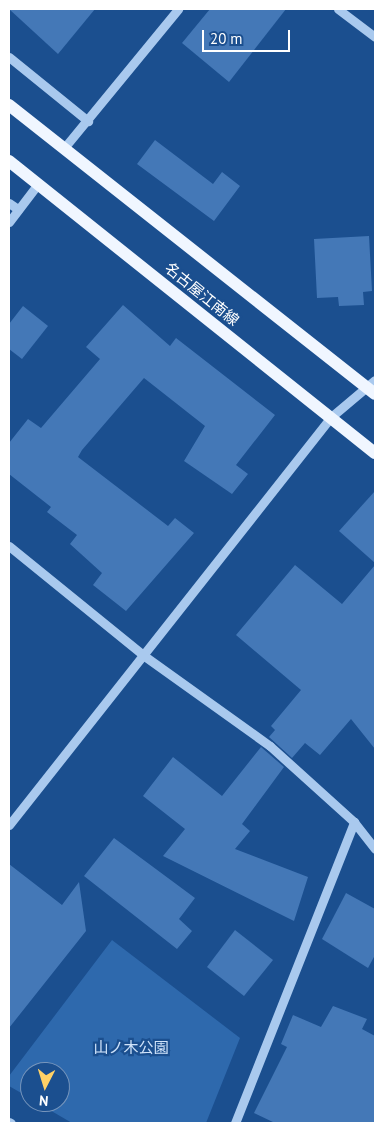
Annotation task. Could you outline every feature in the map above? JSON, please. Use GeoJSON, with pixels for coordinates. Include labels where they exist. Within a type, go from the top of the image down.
{"type":"FeatureCollection","features":[{"type":"Feature","properties":{"kind":"main road","name":"名古屋江南線"},"geometry":{"type":"LineString","coordinates":[[9,105],[372,387]]}},
{"type":"Feature","properties":{"kind":"main road","name":"名古屋江南線"},"geometry":{"type":"LineString","coordinates":[[9,161],[375,452]]}},
{"type":"Feature","properties":{"kind":"street"},"geometry":{"type":"LineString","coordinates":[[64,148],[178,9]]}},
{"type":"Feature","properties":{"kind":"street"},"geometry":{"type":"LineString","coordinates":[[338,9],[375,37]]}},
{"type":"Feature","properties":{"kind":"street"},"geometry":{"type":"LineString","coordinates":[[9,57],[88,121]]}},
{"type":"Feature","properties":{"kind":"street"},"geometry":{"type":"LineString","coordinates":[[9,222],[38,184]]}},
{"type":"Feature","properties":{"kind":"street"},"geometry":{"type":"LineString","coordinates":[[9,203],[18,209]]}},
{"type":"Feature","properties":{"kind":"street"},"geometry":{"type":"LineString","coordinates":[[9,825],[331,417],[372,387]]}},
{"type":"Feature","properties":{"kind":"street"},"geometry":{"type":"LineString","coordinates":[[9,546],[143,655],[270,746],[354,822],[375,849]]}},
{"type":"Feature","properties":{"kind":"street"},"geometry":{"type":"LineString","coordinates":[[234,1123],[354,822]]}},
{"type":"Feature","properties":{"kind":"green space","name":"山ノ木公園"},"geometry":{"type":"Polygon","coordinates":[[[112,940],[240,1038],[206,1123],[72,1123],[53,1112],[70,1112],[70,1062],[20,1062],[20,1092],[9,1086],[9,1076],[112,940]]]}},
{"type":"Feature","properties":{"kind":"building"},"geometry":{"type":"Polygon","coordinates":[[[9,9],[95,9],[58,54],[9,9]]]}},
{"type":"Feature","properties":{"kind":"building"},"geometry":{"type":"Polygon","coordinates":[[[210,9],[286,9],[229,82],[182,43],[210,9]]]}},
{"type":"Feature","properties":{"kind":"building"},"geometry":{"type":"Polygon","coordinates":[[[155,140],[213,184],[222,172],[240,186],[214,221],[137,164],[155,140]]]}},
{"type":"Feature","properties":{"kind":"building"},"geometry":{"type":"Polygon","coordinates":[[[369,236],[372,291],[363,292],[364,305],[339,306],[338,297],[317,298],[314,239],[369,236]]]}},
{"type":"Feature","properties":{"kind":"building"},"geometry":{"type":"Polygon","coordinates":[[[123,305],[170,346],[176,338],[275,415],[236,465],[248,474],[232,494],[184,461],[205,426],[144,378],[82,450],[78,457],[168,526],[175,518],[194,533],[126,611],[93,585],[102,573],[70,544],[77,535],[47,512],[51,507],[9,474],[9,443],[28,419],[41,428],[100,359],[86,347],[123,305]]]}},
{"type":"Feature","properties":{"kind":"building"},"geometry":{"type":"Polygon","coordinates":[[[23,306],[48,326],[22,359],[9,349],[9,324],[23,306]]]}},
{"type":"Feature","properties":{"kind":"building"},"geometry":{"type":"Polygon","coordinates":[[[375,491],[375,563],[339,531],[375,491]]]}},
{"type":"Feature","properties":{"kind":"building"},"geometry":{"type":"Polygon","coordinates":[[[295,565],[342,604],[375,565],[375,749],[351,719],[320,755],[305,743],[292,758],[269,737],[275,730],[271,726],[301,690],[236,635],[295,565]]]}},
{"type":"Feature","properties":{"kind":"building"},"geometry":{"type":"Polygon","coordinates":[[[261,747],[284,767],[242,824],[250,831],[235,849],[308,877],[294,921],[163,856],[185,829],[143,796],[173,757],[222,796],[261,747]]]}},
{"type":"Feature","properties":{"kind":"building"},"geometry":{"type":"Polygon","coordinates":[[[114,838],[195,898],[179,919],[192,931],[177,949],[84,876],[114,838]]]}},
{"type":"Feature","properties":{"kind":"building"},"geometry":{"type":"Polygon","coordinates":[[[9,864],[62,905],[79,882],[86,931],[9,1028],[9,864]]]}},
{"type":"Feature","properties":{"kind":"building"},"geometry":{"type":"Polygon","coordinates":[[[346,893],[375,909],[375,955],[368,968],[322,939],[346,893]]]}},
{"type":"Feature","properties":{"kind":"building"},"geometry":{"type":"Polygon","coordinates":[[[235,930],[273,960],[244,996],[207,967],[235,930]]]}},
{"type":"Feature","properties":{"kind":"building"},"geometry":{"type":"Polygon","coordinates":[[[333,1006],[367,1019],[362,1029],[375,1036],[375,1123],[275,1123],[254,1113],[287,1047],[281,1044],[293,1015],[321,1027],[333,1006]]]}}]}
